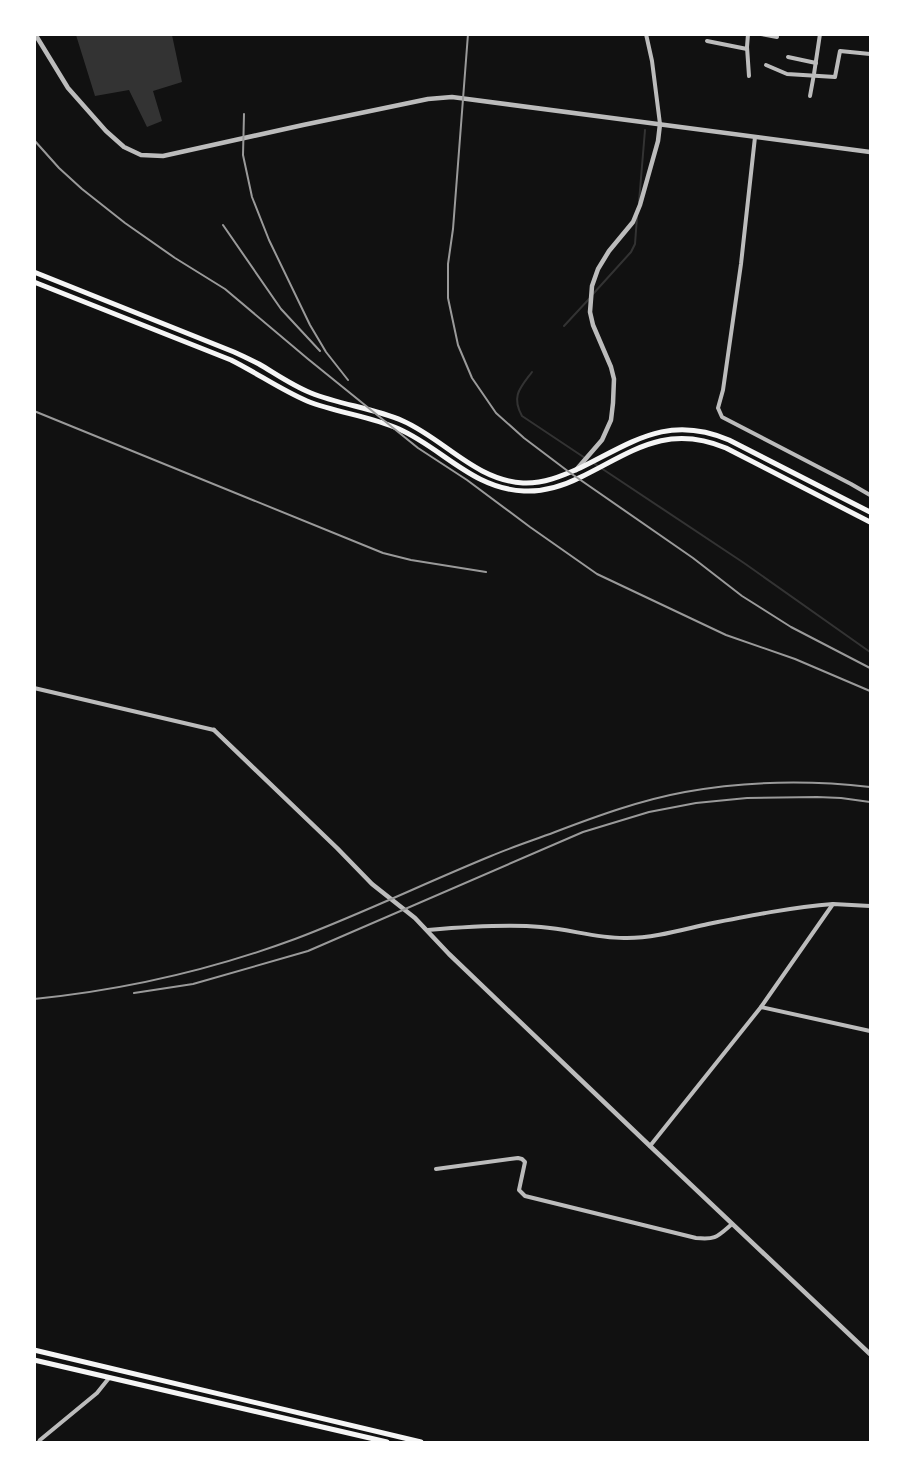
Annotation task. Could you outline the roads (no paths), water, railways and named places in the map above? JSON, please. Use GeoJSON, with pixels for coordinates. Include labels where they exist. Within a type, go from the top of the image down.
{"type":"FeatureCollection","features":[{"type":"Feature","properties":{"kind":"main road"},"geometry":{"type":"LineString","coordinates":[[34,272],[234,352],[308,392],[334,402],[404,421],[471,465],[494,477],[512,482],[531,483],[549,480],[576,470],[650,434],[677,429],[698,430],[720,435],[870,512]]}},
{"type":"Feature","properties":{"kind":"main road"},"geometry":{"type":"LineString","coordinates":[[34,282],[231,360],[304,400],[400,429],[481,481],[501,488],[531,492],[551,488],[570,482],[653,442],[677,438],[697,439],[726,448],[870,522]]}},
{"type":"Feature","properties":{"kind":"main road"},"geometry":{"type":"LineString","coordinates":[[34,1350],[421,1443]]}},
{"type":"Feature","properties":{"kind":"main road"},"geometry":{"type":"LineString","coordinates":[[34,1360],[387,1443]]}},
{"type":"Feature","properties":{"kind":"main road"},"geometry":{"type":"LineString","coordinates":[[119,1380],[121,1372]]}},
{"type":"Feature","properties":{"kind":"street"},"geometry":{"type":"LineString","coordinates":[[35,34],[68,88],[123,147],[141,155],[163,156],[428,99],[452,97],[870,152]]}},
{"type":"Feature","properties":{"kind":"street"},"geometry":{"type":"LineString","coordinates":[[576,470],[602,440],[611,420],[613,403],[614,378],[590,312],[592,286],[598,269],[609,251],[633,222],[658,141],[660,124],[646,34]]}},
{"type":"Feature","properties":{"kind":"street"},"geometry":{"type":"LineString","coordinates":[[748,34],[749,76]]}},
{"type":"Feature","properties":{"kind":"street"},"geometry":{"type":"LineString","coordinates":[[761,34],[777,37]]}},
{"type":"Feature","properties":{"kind":"street"},"geometry":{"type":"LineString","coordinates":[[810,96],[820,34]]}},
{"type":"Feature","properties":{"kind":"street"},"geometry":{"type":"LineString","coordinates":[[707,41],[747,49]]}},
{"type":"Feature","properties":{"kind":"street"},"geometry":{"type":"LineString","coordinates":[[766,64],[787,74],[835,77],[840,51],[870,54]]}},
{"type":"Feature","properties":{"kind":"street"},"geometry":{"type":"LineString","coordinates":[[788,57],[816,63]]}},
{"type":"Feature","properties":{"kind":"street"},"geometry":{"type":"LineString","coordinates":[[755,137],[741,264],[723,390],[718,408],[722,417],[870,495]]}},
{"type":"Feature","properties":{"kind":"street"},"geometry":{"type":"LineString","coordinates":[[34,688],[214,730],[372,884],[428,930],[449,954],[870,1354]]}},
{"type":"Feature","properties":{"kind":"street"},"geometry":{"type":"LineString","coordinates":[[428,930],[539,926],[566,929],[604,938],[645,937],[810,906],[833,904],[870,906]]}},
{"type":"Feature","properties":{"kind":"street"},"geometry":{"type":"LineString","coordinates":[[650,1146],[761,1007],[833,904]]}},
{"type":"Feature","properties":{"kind":"street"},"geometry":{"type":"LineString","coordinates":[[761,1007],[870,1031]]}},
{"type":"Feature","properties":{"kind":"street"},"geometry":{"type":"LineString","coordinates":[[436,1169],[518,1158],[525,1162],[519,1190],[525,1196],[703,1239],[714,1238],[732,1224]]}},
{"type":"Feature","properties":{"kind":"street"},"geometry":{"type":"LineString","coordinates":[[39,1443],[97,1393],[109,1378]]}},
{"type":"Feature","properties":{"kind":"waterway"},"geometry":{"type":"LineString","coordinates":[[639,202],[645,130]]}},
{"type":"Feature","properties":{"kind":"waterway"},"geometry":{"type":"LineString","coordinates":[[593,294],[631,252],[635,244],[637,217]]}},
{"type":"Feature","properties":{"kind":"waterway"},"geometry":{"type":"LineString","coordinates":[[564,326],[589,299]]}},
{"type":"Feature","properties":{"kind":"waterway"},"geometry":{"type":"LineString","coordinates":[[532,372],[518,392],[517,403],[522,416],[585,458]]}},
{"type":"Feature","properties":{"kind":"waterway"},"geometry":{"type":"LineString","coordinates":[[592,462],[744,563],[870,652]]}},
{"type":"Feature","properties":{"kind":"railway"},"geometry":{"type":"LineString","coordinates":[[468,34],[453,229],[448,264],[448,298],[458,345],[472,378],[496,413],[524,438],[569,472],[693,558],[742,596],[791,627],[870,668]]}},
{"type":"Feature","properties":{"kind":"railway"},"geometry":{"type":"LineString","coordinates":[[244,114],[243,155],[252,197],[269,240],[310,325],[326,352],[348,380]]}},
{"type":"Feature","properties":{"kind":"railway"},"geometry":{"type":"LineString","coordinates":[[34,140],[82,189],[125,223],[225,289],[418,448],[467,480],[597,574],[726,635],[795,659],[870,691]]}},
{"type":"Feature","properties":{"kind":"railway"},"geometry":{"type":"LineString","coordinates":[[223,225],[281,309],[320,351]]}},
{"type":"Feature","properties":{"kind":"railway"},"geometry":{"type":"LineString","coordinates":[[34,411],[383,553],[411,560],[486,572]]}},
{"type":"Feature","properties":{"kind":"railway"},"geometry":{"type":"LineString","coordinates":[[34,999],[101,990],[167,977],[263,950],[344,919],[507,850],[603,814],[652,799],[708,788],[754,784],[824,783],[870,787]]}},
{"type":"Feature","properties":{"kind":"railway"},"geometry":{"type":"LineString","coordinates":[[134,993],[193,984],[308,951],[583,832],[649,812],[696,803],[747,798],[817,797],[870,802]]}}]}
